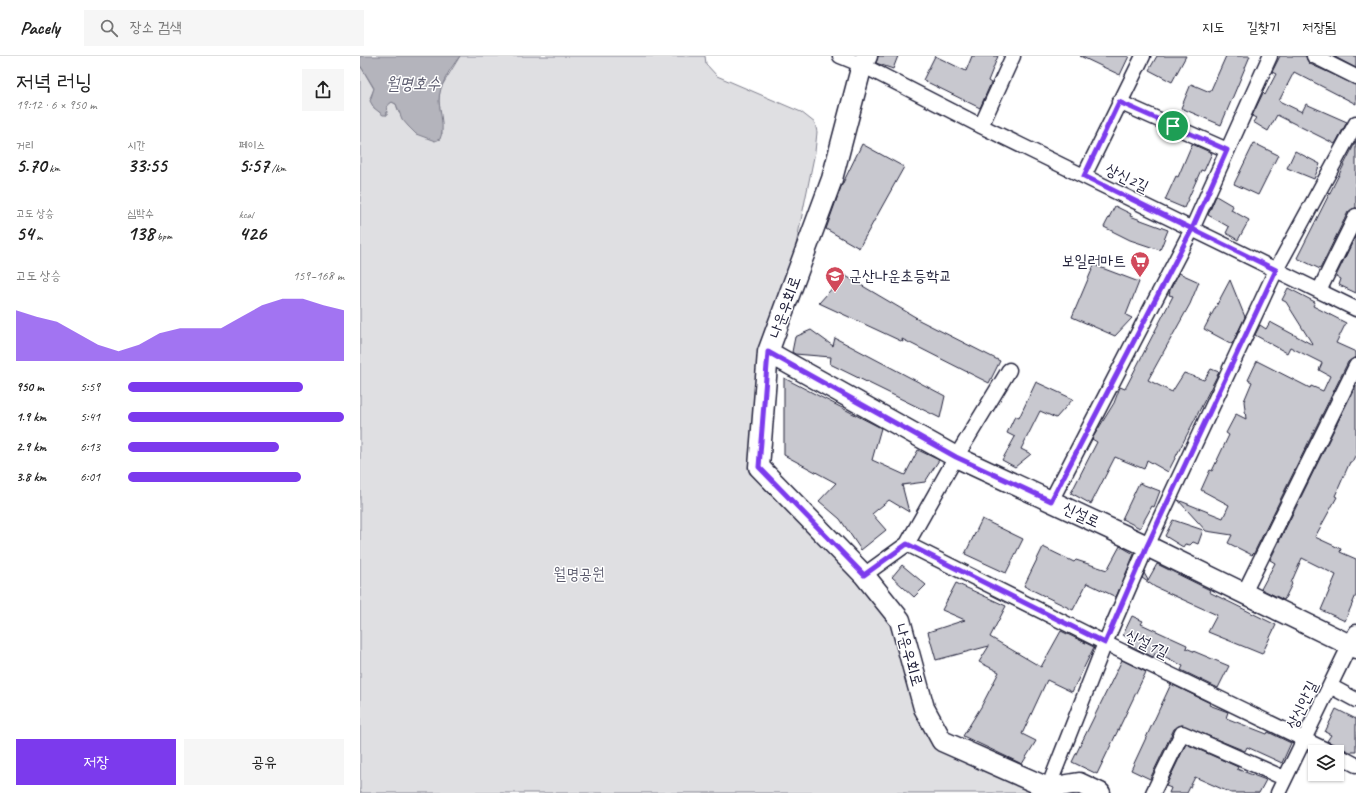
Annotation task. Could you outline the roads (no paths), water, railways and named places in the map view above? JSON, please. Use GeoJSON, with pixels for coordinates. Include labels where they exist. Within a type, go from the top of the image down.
{"type":"FeatureCollection","features":[{"type":"Feature","properties":{"kind":"street","name":"상신2길"},"geometry":{"type":"LineString","coordinates":[[840,56],[865,61],[980,126],[1319,291],[1355,307]]}},
{"type":"Feature","properties":{"kind":"street"},"geometry":{"type":"LineString","coordinates":[[980,126],[1013,56]]}},
{"type":"Feature","properties":{"kind":"street"},"geometry":{"type":"LineString","coordinates":[[1084,176],[1142,56]]}},
{"type":"Feature","properties":{"kind":"street"},"geometry":{"type":"LineString","coordinates":[[1051,501],[1192,229],[1270,56]]}},
{"type":"Feature","properties":{"kind":"street"},"geometry":{"type":"LineString","coordinates":[[1314,56],[1356,77]]}},
{"type":"Feature","properties":{"kind":"street","name":"나운우회로"},"geometry":{"type":"LineString","coordinates":[[865,61],[832,179],[768,352],[759,467],[864,575],[900,620],[924,708],[942,742],[1048,788]]}},
{"type":"Feature","properties":{"kind":"street"},"geometry":{"type":"LineString","coordinates":[[1119,102],[1227,150]]}},
{"type":"Feature","properties":{"kind":"street"},"geometry":{"type":"LineString","coordinates":[[1048,788],[1105,643],[1147,546],[1276,270],[1356,123]]}},
{"type":"Feature","properties":{"kind":"street"},"geometry":{"type":"LineString","coordinates":[[1319,291],[1350,244],[1356,216]]}},
{"type":"Feature","properties":{"kind":"street","name":"신설로"},"geometry":{"type":"LineString","coordinates":[[768,352],[956,457],[1244,593],[1354,642]]}},
{"type":"Feature","properties":{"kind":"street"},"geometry":{"type":"LineString","coordinates":[[1244,593],[1356,366]]}},
{"type":"Feature","properties":{"kind":"street"},"geometry":{"type":"LineString","coordinates":[[864,575],[907,544],[956,457],[1009,370]]}},
{"type":"Feature","properties":{"kind":"street","name":"신설1길"},"geometry":{"type":"LineString","coordinates":[[907,544],[1105,643],[1316,745]]}},
{"type":"Feature","properties":{"kind":"street","name":"상신안길"},"geometry":{"type":"LineString","coordinates":[[1278,793],[1330,686],[1354,642]]}},
{"type":"Feature","properties":{"kind":"street"},"geometry":{"type":"LineString","coordinates":[[1330,686],[1356,700]]}},
{"type":"Feature","properties":{"kind":"street"},"geometry":{"type":"LineString","coordinates":[[1153,793],[1182,733],[1284,778]]}},
{"type":"Feature","properties":{"kind":"street"},"geometry":{"type":"LineString","coordinates":[[1344,759],[1356,765]]}},
{"type":"Feature","properties":{"kind":"street"},"geometry":{"type":"LineString","coordinates":[[1048,788],[1079,783],[1100,793]]}},
{"type":"Feature","properties":{"kind":"water","name":"월명호수"},"geometry":{"type":"Polygon","coordinates":[[[360,56],[460,56],[443,83],[439,95],[442,120],[440,139],[435,141],[416,134],[402,119],[396,104],[392,102],[387,107],[387,115],[383,115],[374,108],[370,101],[374,88],[360,65],[360,56]]]}},
{"type":"Feature","properties":{"kind":"place","name":"보일러마트"},"geometry":{"type":"Point","coordinates":[1140,278]}},
{"type":"Feature","properties":{"kind":"place","name":"군산나운초등학교"},"geometry":{"type":"Point","coordinates":[835,293]}},
{"type":"Feature","properties":{"kind":"park label","name":"월명공원"},"geometry":{"type":"Point","coordinates":[579,574]}}]}
